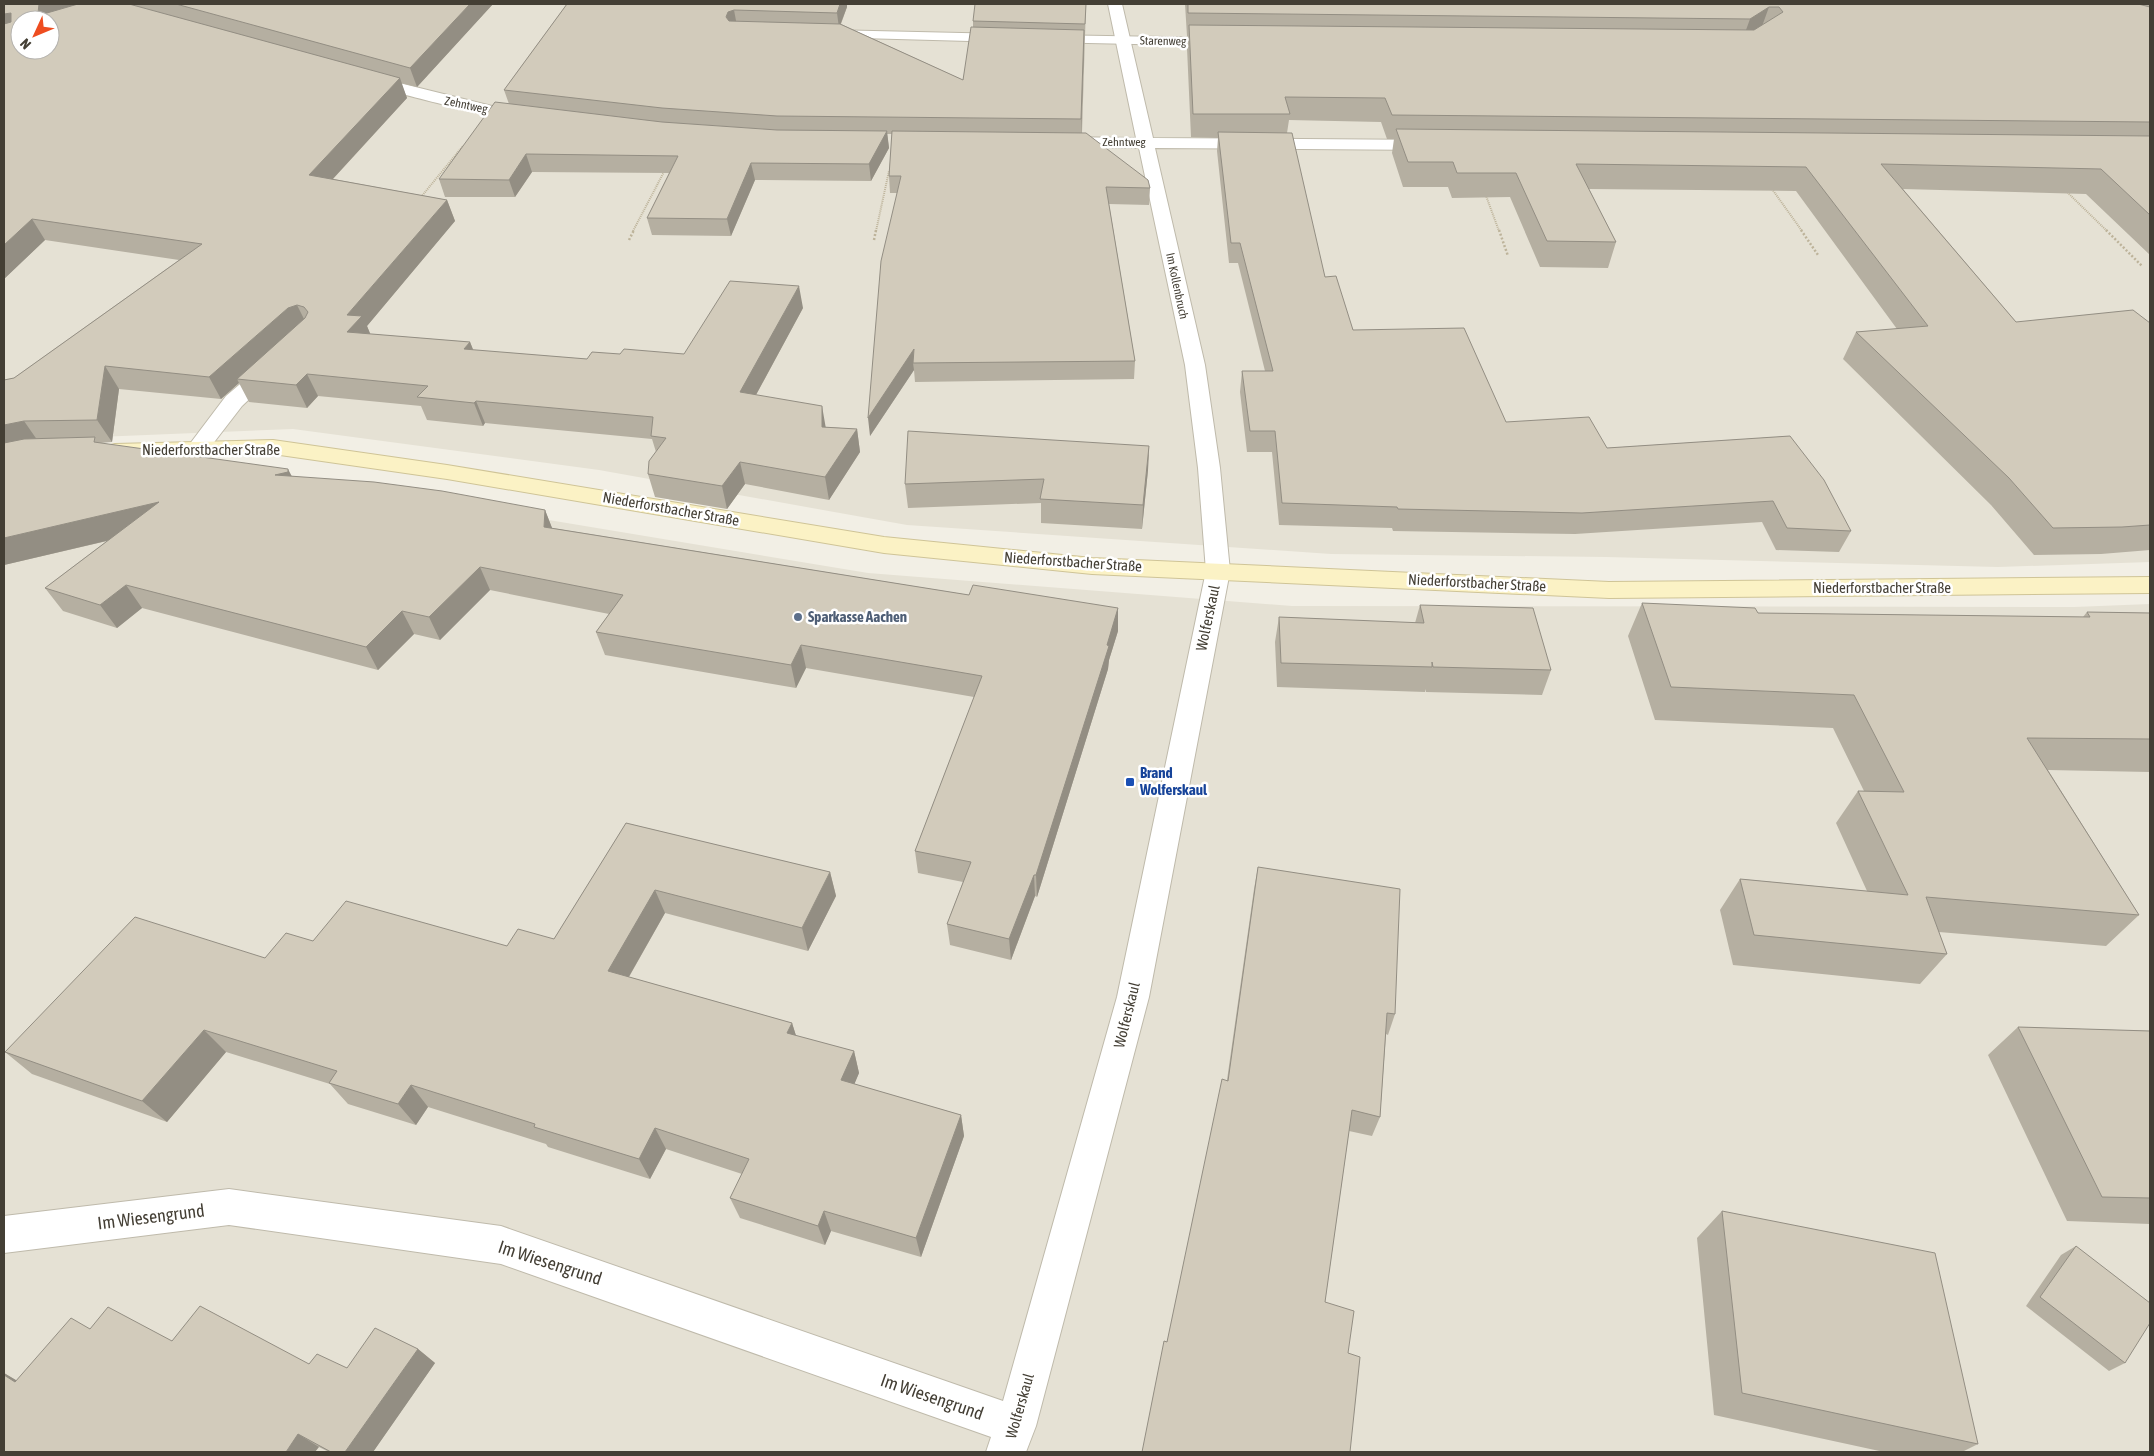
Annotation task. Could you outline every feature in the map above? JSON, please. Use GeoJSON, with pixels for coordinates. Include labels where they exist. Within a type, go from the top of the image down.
{"type":"FeatureCollection","features":[{"type":"Feature","properties":{"kind":"street","name":"Im Kollenbruch"},"geometry":{"type":"LineString","coordinates":[[1115,4],[1195,365],[1209,468],[1218,571]]}},
{"type":"Feature","properties":{"kind":"street","name":"Starenweg"},"geometry":{"type":"LineString","coordinates":[[816,34],[1242,42]]}},
{"type":"Feature","properties":{"kind":"street","name":"Zehntweg"},"geometry":{"type":"LineString","coordinates":[[352,76],[492,111],[540,117]]}},
{"type":"Feature","properties":{"kind":"street","name":"Zehntweg"},"geometry":{"type":"LineString","coordinates":[[1046,142],[1468,146]]}},
{"type":"Feature","properties":{"kind":"street"},"geometry":{"type":"LineString","coordinates":[[197,449],[234,401],[285,355]]}},
{"type":"Feature","properties":{"kind":"street","name":"Niederforstbacher Straße"},"geometry":{"type":"LineString","coordinates":[[89,452],[273,447],[448,472],[884,545],[1092,566],[1609,590],[2150,585]]}},
{"type":"Feature","properties":{"kind":"street","name":"Wolferskaul"},"geometry":{"type":"LineString","coordinates":[[1011,1439],[1133,997],[1218,571]]}},
{"type":"Feature","properties":{"kind":"street","name":"Im Wiesengrund"},"geometry":{"type":"LineString","coordinates":[[4,1235],[229,1207],[501,1245],[1011,1439]]}},
{"type":"Feature","properties":{"kind":"path"},"geometry":{"type":"LineString","coordinates":[[420,198],[492,111]]}},
{"type":"Feature","properties":{"kind":"path"},"geometry":{"type":"LineString","coordinates":[[1468,146],[1508,256]]}},
{"type":"Feature","properties":{"kind":"path"},"geometry":{"type":"LineString","coordinates":[[874,240],[890,168]]}},
{"type":"Feature","properties":{"kind":"path"},"geometry":{"type":"LineString","coordinates":[[629,240],[666,169]]}},
{"type":"Feature","properties":{"kind":"path"},"geometry":{"type":"LineString","coordinates":[[1767,181],[1818,254]]}},
{"type":"Feature","properties":{"kind":"path"},"geometry":{"type":"LineString","coordinates":[[2060,186],[2142,266]]}},
{"type":"Feature","properties":{"kind":"shaded area"},"geometry":{"type":"Polygon","coordinates":[[[4,4],[2150,4],[2150,562],[1998,567],[1606,557],[1331,554],[907,525],[599,470],[293,429],[49,439],[4,446],[4,4]]]}},
{"type":"Feature","properties":{"kind":"shaded area"},"geometry":{"type":"Polygon","coordinates":[[[242,469],[868,573],[1292,606],[2074,607],[2150,604],[2150,1452],[4,1452],[4,485],[242,469]]]}},
{"type":"Feature","properties":{"kind":"building"},"geometry":{"type":"Polygon","coordinates":[[[4,4],[39,4],[38,10],[10,10],[10,13],[4,14],[4,4]]]}},
{"type":"Feature","properties":{"kind":"building"},"geometry":{"type":"Polygon","coordinates":[[[78,4],[129,4],[400,78],[309,175],[447,200],[347,315],[362,316],[347,332],[470,342],[464,349],[587,359],[592,352],[620,354],[624,349],[684,354],[730,281],[799,286],[740,392],[822,406],[822,427],[857,429],[825,477],[740,462],[722,486],[648,474],[649,461],[666,438],[651,436],[653,417],[417,397],[428,386],[307,374],[296,385],[237,379],[305,318],[308,312],[304,307],[297,305],[288,308],[209,377],[105,366],[97,420],[24,421],[4,425],[4,380],[14,378],[202,244],[32,219],[4,245],[4,24],[10,22],[10,60],[60,60],[60,10],[57,10],[78,4]]]}},
{"type":"Feature","properties":{"kind":"building"},"geometry":{"type":"Polygon","coordinates":[[[176,4],[470,4],[410,68],[176,4]]]}},
{"type":"Feature","properties":{"kind":"building"},"geometry":{"type":"Polygon","coordinates":[[[567,4],[840,4],[837,13],[734,10],[728,12],[726,17],[729,21],[840,24],[963,80],[971,27],[1084,30],[1081,119],[777,116],[662,108],[504,90],[567,4]]]}},
{"type":"Feature","properties":{"kind":"building"},"geometry":{"type":"Polygon","coordinates":[[[975,4],[1086,4],[1085,24],[973,21],[975,4]]]}},
{"type":"Feature","properties":{"kind":"building"},"geometry":{"type":"Polygon","coordinates":[[[1188,4],[2138,4],[2150,7],[2150,122],[1392,115],[1385,98],[1285,97],[1290,114],[1193,114],[1189,25],[1754,30],[1783,12],[1779,7],[1769,7],[1750,19],[1188,13],[1188,4]]]}},
{"type":"Feature","properties":{"kind":"building"},"geometry":{"type":"Polygon","coordinates":[[[495,102],[662,122],[777,130],[887,131],[869,164],[751,163],[727,219],[647,218],[678,156],[526,154],[509,180],[439,179],[495,102]]]}},
{"type":"Feature","properties":{"kind":"building"},"geometry":{"type":"Polygon","coordinates":[[[1396,129],[2150,136],[2150,215],[2101,169],[1881,164],[2016,322],[2133,310],[2150,323],[2150,525],[2053,528],[2009,478],[1856,332],[1928,326],[1806,167],[1576,164],[1616,242],[1547,241],[1516,173],[1457,173],[1453,162],[1408,162],[1396,129]]]}},
{"type":"Feature","properties":{"kind":"building"},"geometry":{"type":"Polygon","coordinates":[[[892,131],[1086,133],[1148,180],[1150,188],[1106,187],[1135,361],[913,363],[914,349],[868,418],[881,261],[901,176],[889,176],[892,131]]]}},
{"type":"Feature","properties":{"kind":"building"},"geometry":{"type":"Polygon","coordinates":[[[1218,132],[1292,133],[1325,277],[1336,276],[1353,330],[1464,328],[1506,422],[1589,417],[1607,448],[1790,436],[1824,480],[1851,531],[1787,528],[1773,501],[1582,513],[1398,509],[1397,507],[1282,503],[1275,431],[1250,431],[1242,371],[1273,371],[1240,243],[1231,243],[1218,132]]]}},
{"type":"Feature","properties":{"kind":"building"},"geometry":{"type":"Polygon","coordinates":[[[908,431],[1149,446],[1143,505],[1040,499],[1044,479],[905,484],[908,431]]]}},
{"type":"Feature","properties":{"kind":"building"},"geometry":{"type":"Polygon","coordinates":[[[95,437],[94,442],[288,469],[288,472],[275,475],[374,482],[442,491],[545,510],[544,527],[969,595],[973,585],[1118,608],[1107,645],[1109,646],[1036,875],[1034,875],[1009,939],[947,924],[971,862],[915,851],[982,676],[801,645],[791,665],[596,632],[623,595],[480,567],[429,617],[402,611],[366,647],[126,585],[100,605],[45,588],[159,502],[4,538],[4,443],[24,439],[95,437]]]}},
{"type":"Feature","properties":{"kind":"building"},"geometry":{"type":"Polygon","coordinates":[[[1642,603],[1755,608],[1758,613],[2090,617],[2087,612],[2150,613],[2150,739],[2027,738],[2139,915],[1926,897],[1947,954],[1754,935],[1740,879],[1908,895],[1858,791],[1904,792],[1854,695],[1671,687],[1642,603]]]}},
{"type":"Feature","properties":{"kind":"building"},"geometry":{"type":"Polygon","coordinates":[[[1420,605],[1533,608],[1551,670],[1433,667],[1432,662],[1432,667],[1281,663],[1279,617],[1424,623],[1420,605]]]}},
{"type":"Feature","properties":{"kind":"building"},"geometry":{"type":"Polygon","coordinates":[[[626,823],[830,872],[802,928],[655,890],[608,971],[792,1023],[787,1033],[854,1051],[841,1080],[961,1115],[916,1238],[824,1211],[818,1226],[730,1198],[749,1159],[655,1128],[639,1159],[534,1127],[535,1124],[411,1085],[398,1104],[329,1083],[337,1071],[204,1030],[142,1101],[5,1052],[135,917],[265,958],[286,933],[313,941],[346,901],[507,946],[518,929],[554,939],[626,823]]]}},
{"type":"Feature","properties":{"kind":"building"},"geometry":{"type":"Polygon","coordinates":[[[1258,867],[1400,889],[1395,1014],[1387,1013],[1380,1117],[1352,1110],[1325,1302],[1354,1311],[1348,1353],[1360,1357],[1350,1452],[1142,1452],[1164,1341],[1167,1342],[1222,1079],[1228,1081],[1258,867]]]}},
{"type":"Feature","properties":{"kind":"building"},"geometry":{"type":"Polygon","coordinates":[[[2018,1027],[2150,1031],[2150,1198],[2102,1197],[2018,1027]]]}},
{"type":"Feature","properties":{"kind":"building"},"geometry":{"type":"Polygon","coordinates":[[[1722,1211],[1935,1253],[1978,1444],[1742,1393],[1722,1211]]]}},
{"type":"Feature","properties":{"kind":"building"},"geometry":{"type":"Polygon","coordinates":[[[2076,1246],[2150,1303],[2150,1323],[2125,1363],[2040,1297],[2076,1246]]]}},
{"type":"Feature","properties":{"kind":"building"},"geometry":{"type":"Polygon","coordinates":[[[200,1306],[309,1364],[317,1354],[347,1368],[375,1328],[418,1349],[345,1452],[331,1452],[298,1434],[286,1452],[4,1452],[4,1375],[15,1382],[71,1318],[90,1329],[108,1307],[172,1341],[200,1306]]]}},
{"type":"Feature","properties":{"kind":"place","name":"Sparkasse Aachen"},"geometry":{"type":"Point","coordinates":[798,617]}},
{"type":"Feature","properties":{"kind":"place","name":"Brand Wolferskaul"},"geometry":{"type":"Point","coordinates":[1130,782]}}]}
